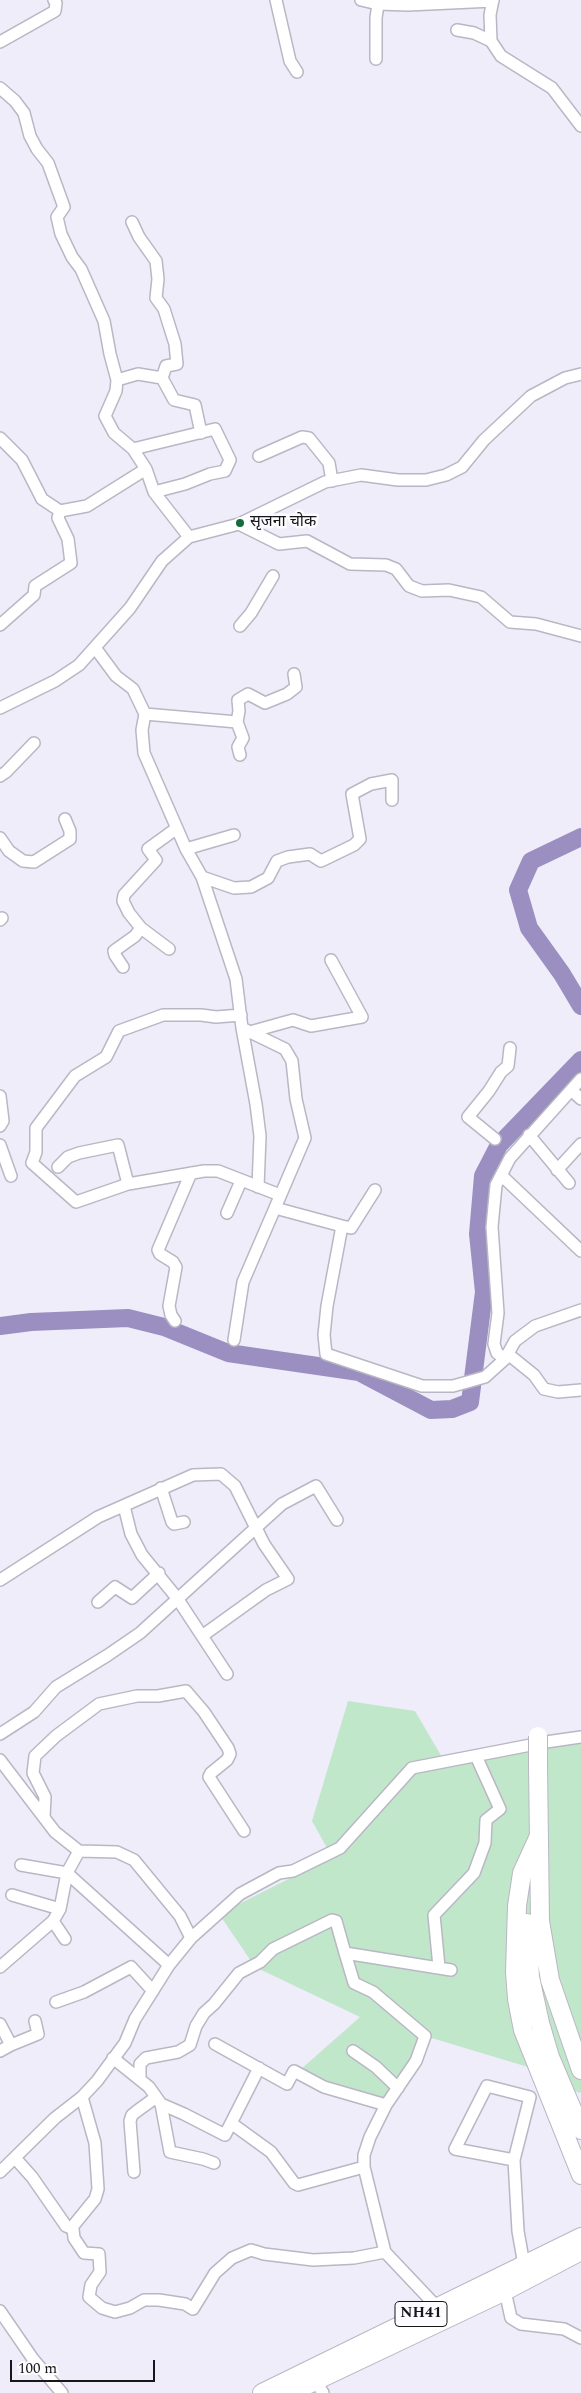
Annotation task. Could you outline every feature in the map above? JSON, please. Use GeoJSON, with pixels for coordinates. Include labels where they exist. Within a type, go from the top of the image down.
{"type":"FeatureCollection","features":[{"type":"Feature","properties":{"kind":"highway"},"geometry":{"type":"LineString","coordinates":[[538,1736],[540,1921],[550,1980],[581,2070]]}},
{"type":"Feature","properties":{"kind":"highway"},"geometry":{"type":"LineString","coordinates":[[538,1838],[526,1932],[530,1977],[550,2056],[581,2130]]}},
{"type":"Feature","properties":{"kind":"highway"},"geometry":{"type":"LineString","coordinates":[[538,1838],[522,1874],[517,1906],[514,1972],[517,1998],[526,2038],[581,2174]]}},
{"type":"Feature","properties":{"kind":"highway"},"geometry":{"type":"LineString","coordinates":[[545,2254],[581,2227]]}},
{"type":"Feature","properties":{"kind":"highway","name":"NH41"},"geometry":{"type":"LineString","coordinates":[[290,2393],[319,2387],[440,2313],[524,2265],[581,2237]]}},
{"type":"Feature","properties":{"kind":"highway","name":"NH41"},"geometry":{"type":"LineString","coordinates":[[262,2393],[440,2313],[505,2290],[581,2251]]}},
{"type":"Feature","properties":{"kind":"street"},"geometry":{"type":"LineString","coordinates":[[0,42],[55,11],[56,3],[54,0]]}},
{"type":"Feature","properties":{"kind":"street"},"geometry":{"type":"LineString","coordinates":[[276,0],[290,61],[297,72]]}},
{"type":"Feature","properties":{"kind":"street"},"geometry":{"type":"LineString","coordinates":[[361,0],[378,4],[493,1],[490,15],[491,41]]}},
{"type":"Feature","properties":{"kind":"street"},"geometry":{"type":"LineString","coordinates":[[376,59],[378,4]]}},
{"type":"Feature","properties":{"kind":"street"},"geometry":{"type":"LineString","coordinates":[[457,30],[474,33],[491,41],[501,56],[552,88],[581,126]]}},
{"type":"Feature","properties":{"kind":"street"},"geometry":{"type":"LineString","coordinates":[[0,88],[15,100],[24,113],[30,136],[48,163],[64,207],[57,217],[60,234],[72,257],[81,269],[104,321],[117,380],[116,391],[106,416],[114,433],[133,449],[146,469],[154,492],[189,537]]}},
{"type":"Feature","properties":{"kind":"street"},"geometry":{"type":"LineString","coordinates":[[132,222],[139,237],[156,261],[158,279],[156,298],[164,308],[175,344],[177,364],[166,366],[162,378],[174,400],[196,406],[201,433]]}},
{"type":"Feature","properties":{"kind":"street"},"geometry":{"type":"LineString","coordinates":[[117,380],[138,374],[162,378]]}},
{"type":"Feature","properties":{"kind":"street"},"geometry":{"type":"LineString","coordinates":[[0,708],[67,674],[96,649],[130,608],[162,561],[189,537],[239,524],[332,480],[361,475],[398,480],[426,480],[446,474],[462,467],[484,440],[531,396],[565,378],[581,374]]}},
{"type":"Feature","properties":{"kind":"street"},"geometry":{"type":"LineString","coordinates":[[133,449],[216,429],[230,460],[225,471],[154,492]]}},
{"type":"Feature","properties":{"kind":"street"},"geometry":{"type":"LineString","coordinates":[[259,456],[302,437],[309,438],[329,463],[332,480]]}},
{"type":"Feature","properties":{"kind":"street"},"geometry":{"type":"LineString","coordinates":[[0,438],[22,460],[42,499],[60,511],[87,506],[146,469]]}},
{"type":"Feature","properties":{"kind":"street"},"geometry":{"type":"LineString","coordinates":[[0,625],[34,595],[35,586],[72,563],[68,539],[58,518],[60,511]]}},
{"type":"Feature","properties":{"kind":"street"},"geometry":{"type":"LineString","coordinates":[[239,524],[279,544],[307,541],[350,564],[386,565],[396,569],[409,586],[422,591],[449,590],[481,597],[510,622],[536,624],[581,636]]}},
{"type":"Feature","properties":{"kind":"street"},"geometry":{"type":"LineString","coordinates":[[240,626],[251,613],[273,576]]}},
{"type":"Feature","properties":{"kind":"street"},"geometry":{"type":"LineString","coordinates":[[96,649],[116,676],[134,689],[145,714],[142,730],[144,753],[186,849],[202,877],[236,979],[241,1015],[246,1030],[260,1136],[258,1187]]}},
{"type":"Feature","properties":{"kind":"street"},"geometry":{"type":"LineString","coordinates":[[240,754],[238,747],[243,738],[237,722],[238,700],[248,694],[265,703],[287,694],[296,687],[294,674]]}},
{"type":"Feature","properties":{"kind":"street"},"geometry":{"type":"LineString","coordinates":[[145,714],[237,722]]}},
{"type":"Feature","properties":{"kind":"street"},"geometry":{"type":"LineString","coordinates":[[0,776],[34,743]]}},
{"type":"Feature","properties":{"kind":"street"},"geometry":{"type":"LineString","coordinates":[[202,877],[234,888],[251,887],[268,878],[276,862],[288,857],[310,854],[321,861],[354,845],[360,839],[352,794],[371,784],[392,780],[392,800]]}},
{"type":"Feature","properties":{"kind":"street"},"geometry":{"type":"LineString","coordinates":[[0,838],[9,851],[23,861],[34,862],[70,839],[70,832],[65,819]]}},
{"type":"Feature","properties":{"kind":"street"},"geometry":{"type":"LineString","coordinates":[[168,949],[141,928],[128,913],[124,895],[156,860],[148,849],[177,828]]}},
{"type":"Feature","properties":{"kind":"street"},"geometry":{"type":"LineString","coordinates":[[186,849],[234,835]]}},
{"type":"Feature","properties":{"kind":"street"},"geometry":{"type":"LineString","coordinates":[[123,967],[114,956],[114,951],[135,936],[141,928]]}},
{"type":"Feature","properties":{"kind":"street"},"geometry":{"type":"LineString","coordinates":[[246,1030],[292,1020],[311,1026],[362,1017],[332,960]]}},
{"type":"Feature","properties":{"kind":"street"},"geometry":{"type":"LineString","coordinates":[[241,1015],[216,1017],[163,1015],[119,1031],[106,1057],[75,1076],[36,1128],[36,1152],[32,1163],[64,1190],[73,1201],[128,1184],[191,1173],[218,1171],[280,1195]]}},
{"type":"Feature","properties":{"kind":"street"},"geometry":{"type":"LineString","coordinates":[[234,1340],[243,1282],[305,1138],[296,1099],[292,1061],[284,1049],[246,1030]]}},
{"type":"Feature","properties":{"kind":"street"},"geometry":{"type":"LineString","coordinates":[[495,1139],[468,1117],[489,1092],[501,1072],[508,1066],[510,1048]]}},
{"type":"Feature","properties":{"kind":"street"},"geometry":{"type":"LineString","coordinates":[[581,1079],[510,1158],[496,1185],[492,1227],[498,1313],[494,1344],[497,1353],[507,1356],[528,1369],[544,1389],[558,1392],[581,1390]]}},
{"type":"Feature","properties":{"kind":"street"},"geometry":{"type":"LineString","coordinates":[[571,1090],[581,1099]]}},
{"type":"Feature","properties":{"kind":"street"},"geometry":{"type":"LineString","coordinates":[[0,1096],[4,1121],[0,1126]]}},
{"type":"Feature","properties":{"kind":"street"},"geometry":{"type":"LineString","coordinates":[[529,1135],[556,1170],[569,1183]]}},
{"type":"Feature","properties":{"kind":"street"},"geometry":{"type":"LineString","coordinates":[[556,1170],[581,1144]]}},
{"type":"Feature","properties":{"kind":"street"},"geometry":{"type":"LineString","coordinates":[[0,1145],[11,1176]]}},
{"type":"Feature","properties":{"kind":"street"},"geometry":{"type":"LineString","coordinates":[[58,1167],[78,1152],[118,1145],[128,1184]]}},
{"type":"Feature","properties":{"kind":"street"},"geometry":{"type":"LineString","coordinates":[[175,1321],[169,1306],[176,1267],[173,1262],[162,1256],[158,1250],[191,1173]]}},
{"type":"Feature","properties":{"kind":"street"},"geometry":{"type":"LineString","coordinates":[[501,1175],[581,1250]]}},
{"type":"Feature","properties":{"kind":"street"},"geometry":{"type":"LineString","coordinates":[[227,1212],[241,1181]]}},
{"type":"Feature","properties":{"kind":"street"},"geometry":{"type":"LineString","coordinates":[[275,1208],[351,1228],[375,1190]]}},
{"type":"Feature","properties":{"kind":"street"},"geometry":{"type":"LineString","coordinates":[[342,1226],[327,1306],[324,1336],[326,1354],[422,1386],[453,1386],[485,1376],[507,1356],[514,1341],[534,1326],[581,1310]]}},
{"type":"Feature","properties":{"kind":"street"},"geometry":{"type":"LineString","coordinates":[[0,1580],[98,1517],[193,1475],[221,1474],[235,1486],[256,1529],[288,1579],[266,1590],[202,1636]]}},
{"type":"Feature","properties":{"kind":"street"},"geometry":{"type":"LineString","coordinates":[[0,1734],[34,1712],[56,1687],[108,1655],[140,1632],[282,1504],[316,1486],[337,1520]]}},
{"type":"Feature","properties":{"kind":"street"},"geometry":{"type":"LineString","coordinates":[[161,1488],[172,1522],[174,1524],[184,1522]]}},
{"type":"Feature","properties":{"kind":"street"},"geometry":{"type":"LineString","coordinates":[[124,1506],[131,1534],[142,1555],[159,1573],[177,1598],[227,1674]]}},
{"type":"Feature","properties":{"kind":"street"},"geometry":{"type":"LineString","coordinates":[[98,1602],[115,1588],[132,1598],[159,1573]]}},
{"type":"Feature","properties":{"kind":"street"},"geometry":{"type":"LineString","coordinates":[[44,1817],[45,1797],[33,1773],[35,1756],[56,1736],[99,1704],[137,1696],[186,1691],[204,1712],[228,1748],[230,1754],[227,1760],[211,1772],[209,1777],[244,1832]]}},
{"type":"Feature","properties":{"kind":"street"},"geometry":{"type":"LineString","coordinates":[[0,2172],[55,2118],[82,2097],[98,2081],[125,2043],[135,2019],[170,1965],[191,1938],[240,1894],[279,1873],[293,1871],[340,1848],[412,1768],[581,1737]]}},
{"type":"Feature","properties":{"kind":"street"},"geometry":{"type":"LineString","coordinates":[[439,1967],[434,1915],[474,1873],[485,1843],[486,1820],[500,1809],[476,1756]]}},
{"type":"Feature","properties":{"kind":"street"},"geometry":{"type":"LineString","coordinates":[[0,1760],[55,1832],[80,1851],[117,1852],[134,1860],[180,1916],[191,1938]]}},
{"type":"Feature","properties":{"kind":"street"},"geometry":{"type":"LineString","coordinates":[[0,1967],[53,1920],[60,1908],[66,1873],[80,1851]]}},
{"type":"Feature","properties":{"kind":"street"},"geometry":{"type":"LineString","coordinates":[[20,1865],[66,1873],[170,1965]]}},
{"type":"Feature","properties":{"kind":"street"},"geometry":{"type":"LineString","coordinates":[[12,1895],[60,1908]]}},
{"type":"Feature","properties":{"kind":"street"},"geometry":{"type":"LineString","coordinates":[[53,1920],[66,1939]]}},
{"type":"Feature","properties":{"kind":"street"},"geometry":{"type":"LineString","coordinates":[[140,2079],[140,2064],[146,2058],[178,2052],[190,2045],[196,2026],[204,2013],[214,2004],[239,1973],[260,1962],[273,1949],[332,1920],[336,1921],[354,1983],[373,1992],[425,2036],[416,2061],[386,2104],[370,2137],[364,2155],[364,2167],[385,2252],[440,2313]]}},
{"type":"Feature","properties":{"kind":"street"},"geometry":{"type":"LineString","coordinates":[[344,1953],[451,1970]]}},
{"type":"Feature","properties":{"kind":"street"},"geometry":{"type":"LineString","coordinates":[[56,2002],[84,1992],[130,1967],[153,1991]]}},
{"type":"Feature","properties":{"kind":"street"},"geometry":{"type":"LineString","coordinates":[[0,2051],[11,2044],[38,2034],[35,2021]]}},
{"type":"Feature","properties":{"kind":"street"},"geometry":{"type":"LineString","coordinates":[[0,2024],[11,2044]]}},
{"type":"Feature","properties":{"kind":"street"},"geometry":{"type":"LineString","coordinates":[[215,2044],[287,2084],[294,2072],[324,2087],[386,2104]]}},
{"type":"Feature","properties":{"kind":"street"},"geometry":{"type":"LineString","coordinates":[[353,2051],[376,2067],[398,2088]]}},
{"type":"Feature","properties":{"kind":"street"},"geometry":{"type":"LineString","coordinates":[[113,2058],[140,2079],[158,2101],[225,2135],[259,2068]]}},
{"type":"Feature","properties":{"kind":"street"},"geometry":{"type":"LineString","coordinates":[[514,2160],[455,2149],[487,2086],[530,2097],[514,2160],[518,2231],[524,2265]]}},
{"type":"Feature","properties":{"kind":"street"},"geometry":{"type":"LineString","coordinates":[[82,2097],[95,2143],[98,2189],[95,2199],[73,2226],[73,2229],[74,2238],[84,2252],[99,2254],[101,2259],[100,2272],[91,2285],[89,2297],[102,2308],[115,2312],[130,2308],[144,2300],[160,2300],[185,2304],[193,2309],[215,2273],[232,2258],[251,2250],[313,2260],[354,2258],[385,2252]]}},
{"type":"Feature","properties":{"kind":"street"},"geometry":{"type":"LineString","coordinates":[[158,2101],[170,2152],[203,2158],[214,2163]]}},
{"type":"Feature","properties":{"kind":"street"},"geometry":{"type":"LineString","coordinates":[[134,2172],[130,2121],[137,2110],[158,2101]]}},
{"type":"Feature","properties":{"kind":"street"},"geometry":{"type":"LineString","coordinates":[[232,2123],[271,2152],[294,2183],[298,2185],[364,2167]]}},
{"type":"Feature","properties":{"kind":"street"},"geometry":{"type":"LineString","coordinates":[[15,2158],[32,2178],[66,2226],[73,2229]]}},
{"type":"Feature","properties":{"kind":"street"},"geometry":{"type":"LineString","coordinates":[[505,2290],[511,2318],[521,2324],[564,2329],[581,2338]]}},
{"type":"Feature","properties":{"kind":"street"},"geometry":{"type":"LineString","coordinates":[[0,2311],[34,2359],[62,2393]]}},
{"type":"Feature","properties":{"kind":"green space"},"geometry":{"type":"Polygon","coordinates":[[[348,1701],[415,1711],[446,1764],[538,1736],[581,1735],[581,2092],[579,2093],[528,2067],[425,2036],[386,2105],[300,2070],[360,2017],[255,1967],[219,1914],[332,1857],[312,1821],[348,1701]]]}},
{"type":"Feature","properties":{"kind":"waterway"},"geometry":{"type":"LineString","coordinates":[[581,837],[531,861],[518,890],[529,928],[562,974],[581,1006]]}},
{"type":"Feature","properties":{"kind":"waterway"},"geometry":{"type":"LineString","coordinates":[[0,1326],[31,1322],[128,1318],[164,1327],[228,1353],[359,1372],[431,1410],[452,1409],[470,1402],[484,1292],[478,1234],[483,1176],[499,1145],[581,1060]]}},
{"type":"Feature","properties":{"kind":"place","name":"सृजना चोक"},"geometry":{"type":"Point","coordinates":[240,523]}}]}
